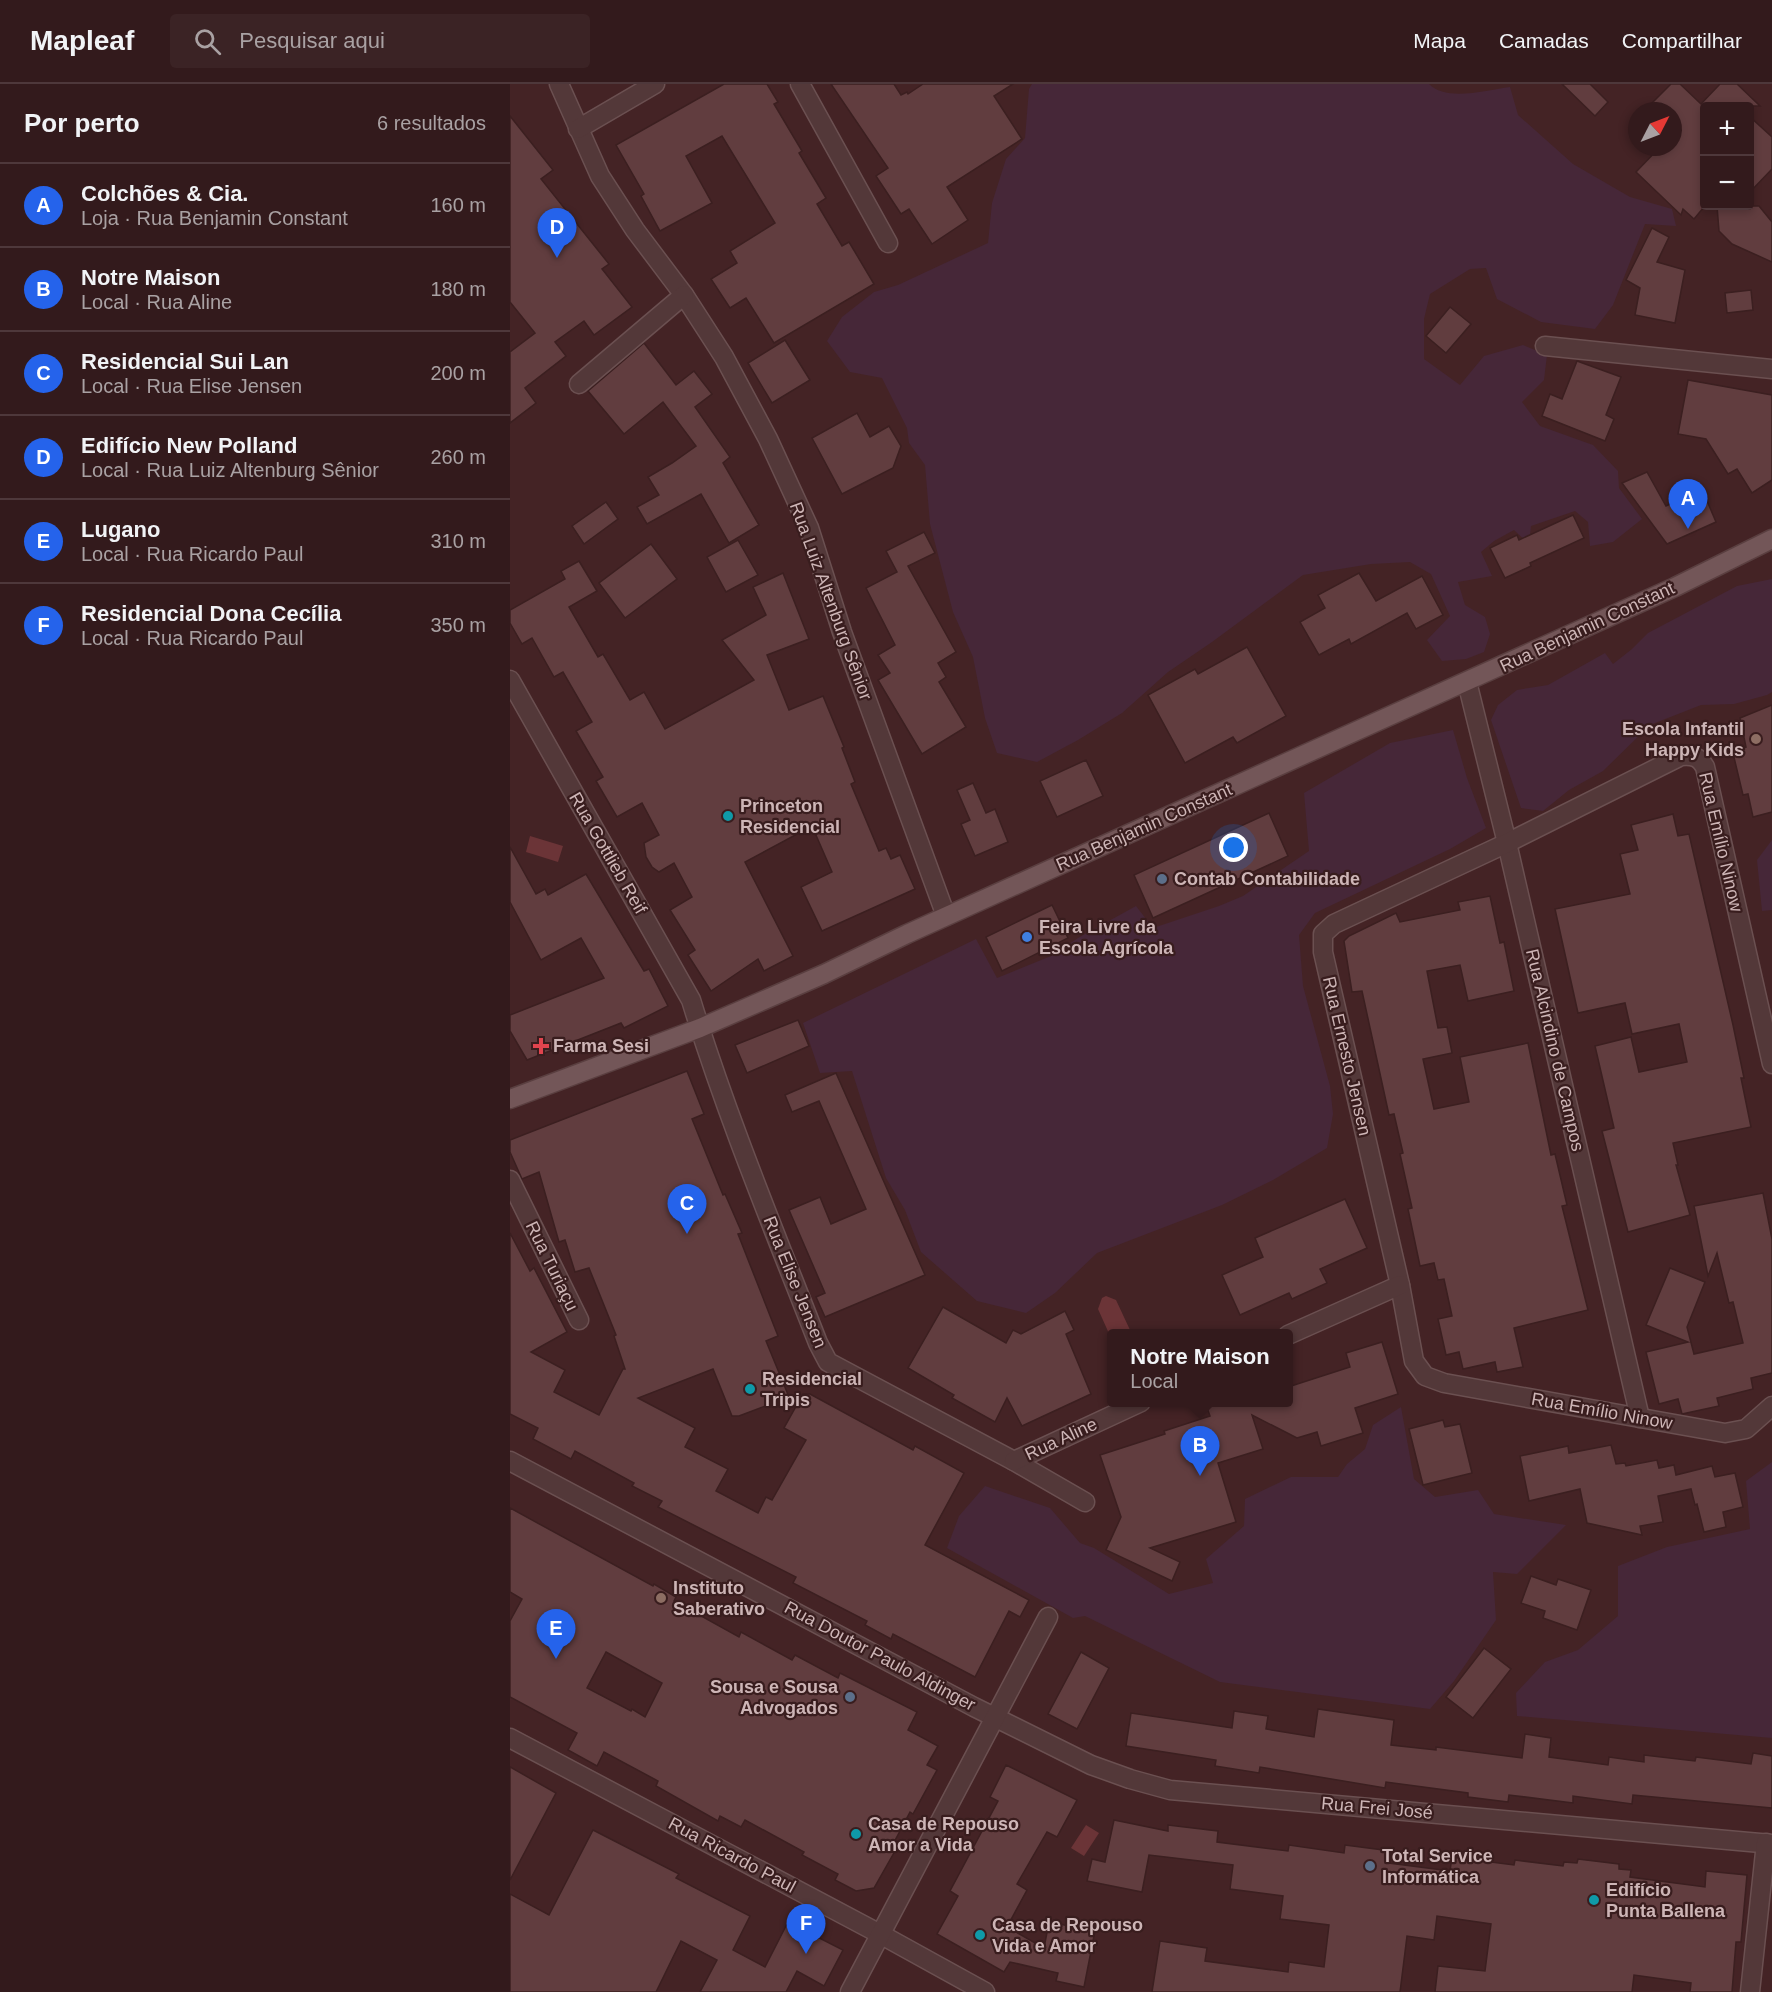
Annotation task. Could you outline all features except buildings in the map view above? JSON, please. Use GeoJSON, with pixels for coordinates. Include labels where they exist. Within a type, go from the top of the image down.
{"type":"FeatureCollection","features":[{"type":"Feature","properties":{"kind":"main road","name":"Rua Benjamin Constant"},"geometry":{"type":"LineString","coordinates":[[510,1099],[700,1028],[824,974],[946,916],[1675,587],[1772,539]]}},
{"type":"Feature","properties":{"kind":"street","name":"Rua Luiz Altenburg Sênior"},"geometry":{"type":"LineString","coordinates":[[559,84],[600,176],[634,230],[684,295],[724,357],[762,428],[809,528],[842,632],[946,916]]}},
{"type":"Feature","properties":{"kind":"street"},"geometry":{"type":"LineString","coordinates":[[578,129],[655,84]]}},
{"type":"Feature","properties":{"kind":"street"},"geometry":{"type":"LineString","coordinates":[[800,84],[888,243]]}},
{"type":"Feature","properties":{"kind":"street"},"geometry":{"type":"LineString","coordinates":[[579,384],[684,295]]}},
{"type":"Feature","properties":{"kind":"street"},"geometry":{"type":"LineString","coordinates":[[1545,345],[1772,369]]}},
{"type":"Feature","properties":{"kind":"street","name":"Rua Gottlieb Reif"},"geometry":{"type":"LineString","coordinates":[[510,680],[691,1000],[700,1028]]}},
{"type":"Feature","properties":{"kind":"street","name":"Rua Alcindino de Campos"},"geometry":{"type":"LineString","coordinates":[[1467,682],[1507,843],[1640,1418]]}},
{"type":"Feature","properties":{"kind":"street","name":"Rua Emílio Ninow"},"geometry":{"type":"LineString","coordinates":[[1507,843],[1682,756],[1692,755],[1700,759],[1705,767],[1772,1064]]}},
{"type":"Feature","properties":{"kind":"street","name":"Rua Ernesto Jensen"},"geometry":{"type":"LineString","coordinates":[[1425,1377],[1414,1361],[1400,1286],[1323,952],[1323,934],[1334,924],[1507,843]]}},
{"type":"Feature","properties":{"kind":"street","name":"Rua Elise Jensen"},"geometry":{"type":"LineString","coordinates":[[700,1028],[737,1134],[818,1343],[828,1362],[1014,1461],[1085,1502]]}},
{"type":"Feature","properties":{"kind":"street","name":"Rua Turiaçu"},"geometry":{"type":"LineString","coordinates":[[510,1180],[579,1320]]}},
{"type":"Feature","properties":{"kind":"street"},"geometry":{"type":"LineString","coordinates":[[1293,1333],[1400,1286]]}},
{"type":"Feature","properties":{"kind":"street","name":"Rua Emílio Ninow"},"geometry":{"type":"LineString","coordinates":[[1425,1377],[1444,1383],[1725,1433],[1746,1429],[1772,1406]]}},
{"type":"Feature","properties":{"kind":"street","name":"Rua Aline"},"geometry":{"type":"LineString","coordinates":[[1014,1461],[1130,1407]]}},
{"type":"Feature","properties":{"kind":"street","name":"Rua Doutor Paulo Aldinger"},"geometry":{"type":"LineString","coordinates":[[510,1461],[996,1717]]}},
{"type":"Feature","properties":{"kind":"street"},"geometry":{"type":"LineString","coordinates":[[850,1992],[1048,1617]]}},
{"type":"Feature","properties":{"kind":"street","name":"Rua Frei José"},"geometry":{"type":"LineString","coordinates":[[996,1717],[1091,1765],[1170,1790],[1769,1843]]}},
{"type":"Feature","properties":{"kind":"street","name":"Rua Ricardo Paul"},"geometry":{"type":"LineString","coordinates":[[510,1738],[880,1934],[984,1992]]}},
{"type":"Feature","properties":{"kind":"street"},"geometry":{"type":"LineString","coordinates":[[1750,1992],[1769,1843]]}},
{"type":"Feature","properties":{"kind":"shaded area"},"geometry":{"type":"Polygon","coordinates":[[[1032,84],[1429,84],[1436,89],[1456,94],[1510,87],[1518,115],[1573,164],[1630,197],[1672,209],[1676,226],[1645,224],[1613,305],[1595,329],[1541,322],[1497,299],[1486,268],[1470,269],[1430,294],[1424,319],[1424,359],[1460,385],[1484,356],[1523,345],[1547,355],[1544,380],[1522,402],[1540,426],[1593,445],[1618,471],[1619,488],[1642,519],[1613,542],[1590,546],[1588,522],[1575,511],[1531,526],[1529,544],[1514,530],[1494,541],[1481,552],[1492,576],[1458,582],[1465,605],[1485,617],[1490,634],[1484,652],[1466,659],[1442,661],[1427,640],[1450,616],[1431,574],[1410,562],[1371,564],[1303,575],[1168,672],[1122,713],[1078,740],[1037,762],[997,753],[985,718],[973,657],[953,612],[930,524],[925,465],[909,443],[907,428],[882,378],[850,372],[827,341],[842,317],[874,292],[898,285],[988,243],[992,203],[1006,159],[1025,138],[1029,89],[1032,84]]]}},
{"type":"Feature","properties":{"kind":"shaded area"},"geometry":{"type":"Polygon","coordinates":[[[1772,579],[1772,692],[1734,704],[1701,705],[1650,725],[1603,771],[1569,790],[1543,811],[1521,808],[1491,720],[1498,705],[1517,690],[1548,685],[1605,653],[1613,664],[1648,633],[1737,586],[1772,579]]]}},
{"type":"Feature","properties":{"kind":"shaded area"},"geometry":{"type":"Polygon","coordinates":[[[1453,730],[1467,778],[1486,828],[1450,849],[1315,913],[1299,935],[1303,986],[1330,1086],[1333,1114],[1327,1148],[1273,1180],[1222,1205],[1097,1253],[1055,1293],[1026,1313],[977,1301],[921,1252],[905,1210],[886,1178],[852,1071],[820,1073],[803,1023],[976,939],[997,978],[1051,956],[1078,938],[1136,906],[1153,928],[1243,896],[1309,851],[1304,793],[1390,743],[1453,730]]]}},
{"type":"Feature","properties":{"kind":"shaded area"},"geometry":{"type":"Polygon","coordinates":[[[530,836],[563,846],[558,862],[526,852],[530,836]]]}},
{"type":"Feature","properties":{"kind":"shaded area"},"geometry":{"type":"Polygon","coordinates":[[[1772,840],[1772,910],[1762,911],[1757,860],[1772,840]]]}},
{"type":"Feature","properties":{"kind":"shaded area"},"geometry":{"type":"Polygon","coordinates":[[[1106,1296],[1116,1300],[1130,1329],[1107,1329],[1098,1309],[1102,1298],[1106,1296]]]}},
{"type":"Feature","properties":{"kind":"shaded area"},"geometry":{"type":"Polygon","coordinates":[[[1401,1407],[1414,1479],[1435,1497],[1478,1490],[1494,1514],[1566,1525],[1517,1574],[1493,1572],[1496,1620],[1454,1681],[1430,1709],[1220,1682],[1085,1616],[1073,1618],[947,1548],[959,1516],[985,1486],[1050,1508],[1080,1543],[1094,1548],[1169,1594],[1213,1583],[1206,1559],[1244,1526],[1245,1499],[1291,1477],[1338,1477],[1347,1464],[1365,1449],[1373,1425],[1401,1407]]]}},
{"type":"Feature","properties":{"kind":"shaded area"},"geometry":{"type":"Polygon","coordinates":[[[1772,1462],[1772,1738],[1517,1716],[1516,1693],[1545,1662],[1578,1650],[1618,1616],[1618,1566],[1667,1547],[1750,1529],[1746,1481],[1772,1462]]]}},
{"type":"Feature","properties":{"kind":"shaded area"},"geometry":{"type":"Polygon","coordinates":[[[1086,1825],[1099,1833],[1084,1856],[1071,1848],[1086,1825]]]}},
{"type":"Feature","properties":{"kind":"place","name":"Edifício New Polland"},"geometry":{"type":"Point","coordinates":[557,258]}},
{"type":"Feature","properties":{"kind":"place","name":"Colchões & Cia."},"geometry":{"type":"Point","coordinates":[1688,529]}},
{"type":"Feature","properties":{"kind":"place","name":"Escola Infantil Happy Kids"},"geometry":{"type":"Point","coordinates":[1756,739]}},
{"type":"Feature","properties":{"kind":"place","name":"Princeton Residencial"},"geometry":{"type":"Point","coordinates":[728,816]}},
{"type":"Feature","properties":{"kind":"place","name":"Contab Contabilidade"},"geometry":{"type":"Point","coordinates":[1162,879]}},
{"type":"Feature","properties":{"kind":"place","name":"Feira Livre da Escola Agrícola"},"geometry":{"type":"Point","coordinates":[1027,937]}},
{"type":"Feature","properties":{"kind":"place","name":"Farma Sesi"},"geometry":{"type":"Point","coordinates":[541,1046]}},
{"type":"Feature","properties":{"kind":"place","name":"Residencial Sui Lan"},"geometry":{"type":"Point","coordinates":[687,1234]}},
{"type":"Feature","properties":{"kind":"place","name":"Residencial Tripis"},"geometry":{"type":"Point","coordinates":[750,1389]}},
{"type":"Feature","properties":{"kind":"place","name":"Notre Maison"},"geometry":{"type":"Point","coordinates":[1200,1476]}},
{"type":"Feature","properties":{"kind":"place","name":"Instituto Saberativo"},"geometry":{"type":"Point","coordinates":[661,1598]}},
{"type":"Feature","properties":{"kind":"place","name":"Lugano"},"geometry":{"type":"Point","coordinates":[556,1659]}},
{"type":"Feature","properties":{"kind":"place","name":"Sousa e Sousa Advogados"},"geometry":{"type":"Point","coordinates":[850,1697]}},
{"type":"Feature","properties":{"kind":"place","name":"Casa de Repouso Amor a Vida"},"geometry":{"type":"Point","coordinates":[856,1834]}},
{"type":"Feature","properties":{"kind":"place","name":"Total Service Informática"},"geometry":{"type":"Point","coordinates":[1370,1866]}},
{"type":"Feature","properties":{"kind":"place","name":"Edifício Punta Ballena"},"geometry":{"type":"Point","coordinates":[1594,1900]}},
{"type":"Feature","properties":{"kind":"place","name":"Casa de Repouso Vida e Amor"},"geometry":{"type":"Point","coordinates":[980,1935]}},
{"type":"Feature","properties":{"kind":"place","name":"Residencial Dona Cecília"},"geometry":{"type":"Point","coordinates":[806,1954]}}]}
